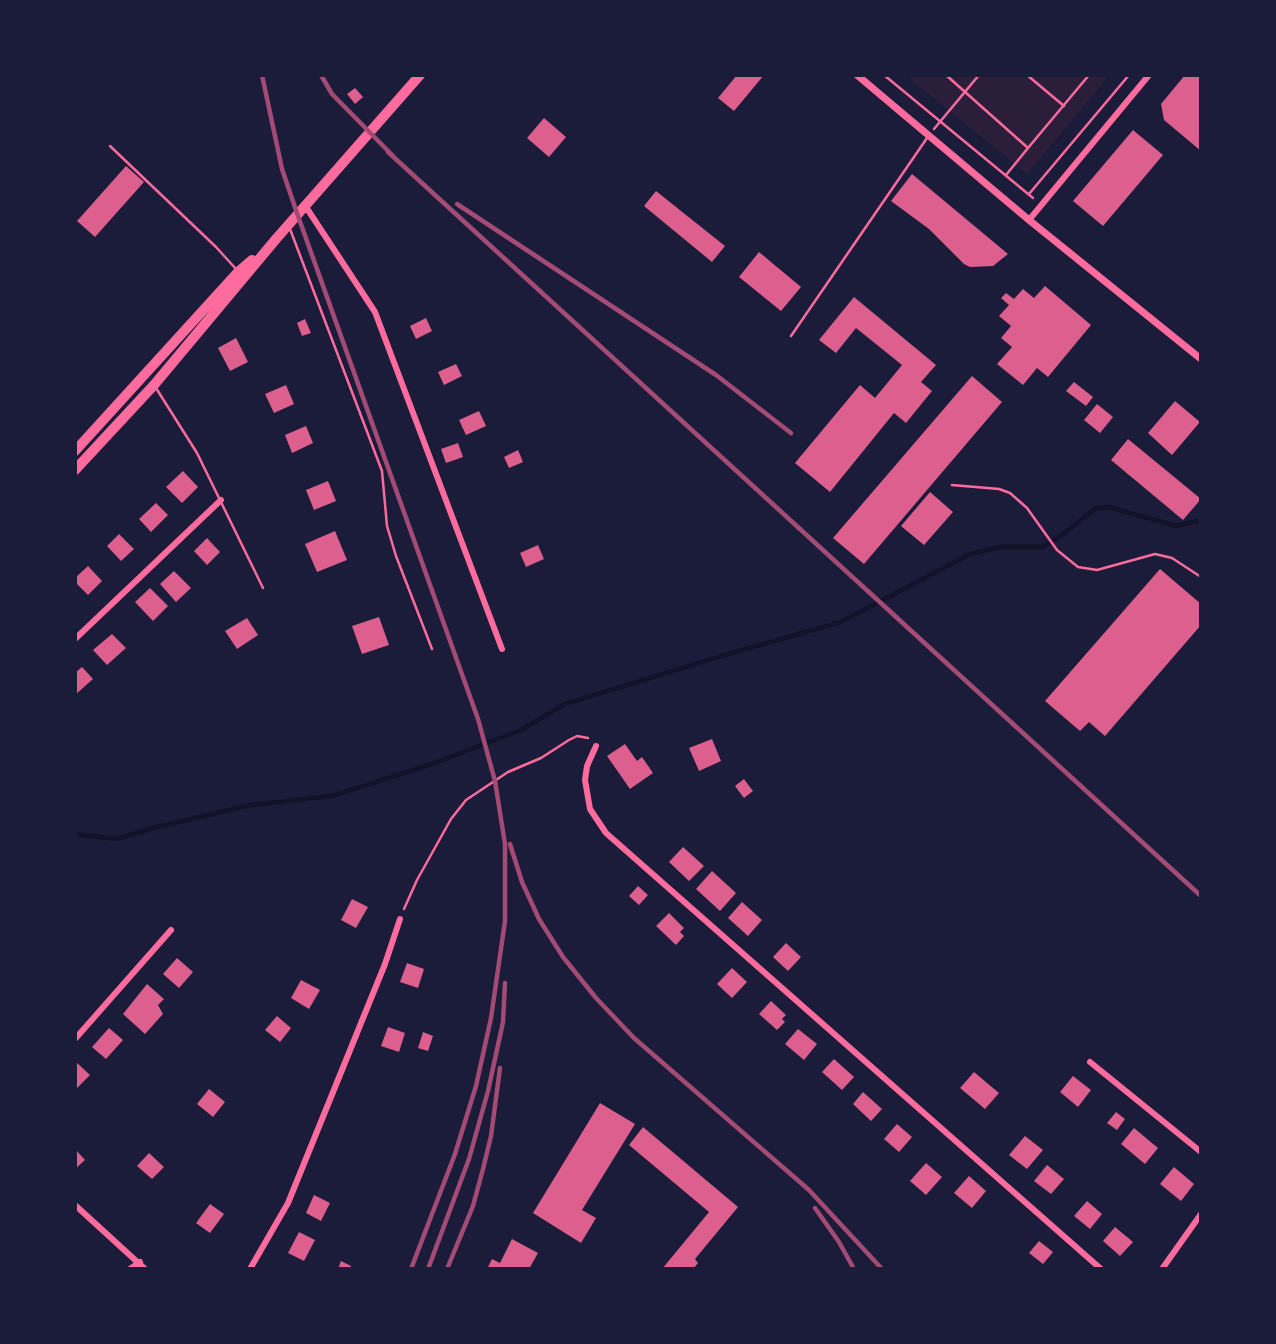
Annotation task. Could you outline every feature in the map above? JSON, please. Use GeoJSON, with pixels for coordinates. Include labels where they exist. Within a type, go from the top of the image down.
{"type":"FeatureCollection","features":[{"type":"Feature","properties":{"kind":"highway"},"geometry":{"type":"LineString","coordinates":[[75,470],[154,385],[276,239],[420,75]]}},
{"type":"Feature","properties":{"kind":"highway"},"geometry":{"type":"LineString","coordinates":[[75,451],[239,272],[276,239]]}},
{"type":"Feature","properties":{"kind":"street"},"geometry":{"type":"LineString","coordinates":[[857,75],[1029,220],[1201,359]]}},
{"type":"Feature","properties":{"kind":"street"},"geometry":{"type":"LineString","coordinates":[[1029,220],[1149,75]]}},
{"type":"Feature","properties":{"kind":"street"},"geometry":{"type":"LineString","coordinates":[[306,208],[375,312],[502,649]]}},
{"type":"Feature","properties":{"kind":"street"},"geometry":{"type":"LineString","coordinates":[[75,639],[222,500]]}},
{"type":"Feature","properties":{"kind":"street"},"geometry":{"type":"LineString","coordinates":[[596,746],[587,766],[585,780],[590,809],[606,833],[1101,1269]]}},
{"type":"Feature","properties":{"kind":"street"},"geometry":{"type":"LineString","coordinates":[[250,1269],[288,1203],[385,964],[400,919]]}},
{"type":"Feature","properties":{"kind":"street"},"geometry":{"type":"LineString","coordinates":[[75,1039],[172,930]]}},
{"type":"Feature","properties":{"kind":"street"},"geometry":{"type":"LineString","coordinates":[[1090,1062],[1201,1152]]}},
{"type":"Feature","properties":{"kind":"street"},"geometry":{"type":"LineString","coordinates":[[75,1205],[145,1269]]}},
{"type":"Feature","properties":{"kind":"street"},"geometry":{"type":"LineString","coordinates":[[1162,1269],[1201,1214]]}},
{"type":"Feature","properties":{"kind":"street"},"geometry":{"type":"LineString","coordinates":[[130,1269],[140,1262]]}},
{"type":"Feature","properties":{"kind":"lane"},"geometry":{"type":"LineString","coordinates":[[791,336],[929,135]]}},
{"type":"Feature","properties":{"kind":"lane"},"geometry":{"type":"LineString","coordinates":[[110,146],[239,272]]}},
{"type":"Feature","properties":{"kind":"lane"},"geometry":{"type":"LineString","coordinates":[[288,226],[382,471],[387,526],[432,649]]}},
{"type":"Feature","properties":{"kind":"lane"},"geometry":{"type":"LineString","coordinates":[[154,385],[197,453],[263,588]]}},
{"type":"Feature","properties":{"kind":"lane"},"geometry":{"type":"LineString","coordinates":[[952,485],[999,489],[1010,493],[1027,508],[1057,550],[1077,566],[1097,570],[1148,554],[1164,555],[1201,577]]}},
{"type":"Feature","properties":{"kind":"path"},"geometry":{"type":"LineString","coordinates":[[884,75],[1042,205]]}},
{"type":"Feature","properties":{"kind":"path"},"geometry":{"type":"LineString","coordinates":[[946,75],[1028,148]]}},
{"type":"Feature","properties":{"kind":"path"},"geometry":{"type":"LineString","coordinates":[[929,135],[979,75]]}},
{"type":"Feature","properties":{"kind":"path"},"geometry":{"type":"LineString","coordinates":[[1027,75],[1064,106]]}},
{"type":"Feature","properties":{"kind":"path"},"geometry":{"type":"LineString","coordinates":[[1005,176],[1089,75]]}},
{"type":"Feature","properties":{"kind":"path"},"geometry":{"type":"LineString","coordinates":[[1029,194],[1129,75]]}},
{"type":"Feature","properties":{"kind":"path"},"geometry":{"type":"LineString","coordinates":[[400,919],[417,880],[451,819],[466,800],[509,772],[541,758],[569,740],[586,736],[596,746]]}},
{"type":"Feature","properties":{"kind":"shaded area"},"geometry":{"type":"Polygon","coordinates":[[[905,75],[1110,75],[1027,174],[905,75]]]}},
{"type":"Feature","properties":{"kind":"building"},"geometry":{"type":"Polygon","coordinates":[[[737,75],[764,75],[734,111],[718,98],[737,75]]]}},
{"type":"Feature","properties":{"kind":"building"},"geometry":{"type":"Polygon","coordinates":[[[1185,75],[1201,75],[1201,151],[1164,120],[1161,104],[1185,75]]]}},
{"type":"Feature","properties":{"kind":"building"},"geometry":{"type":"Polygon","coordinates":[[[355,88],[363,97],[355,104],[347,94],[355,88]]]}},
{"type":"Feature","properties":{"kind":"building"},"geometry":{"type":"Polygon","coordinates":[[[544,118],[566,137],[549,157],[527,138],[544,118]]]}},
{"type":"Feature","properties":{"kind":"building"},"geometry":{"type":"Polygon","coordinates":[[[1133,130],[1163,155],[1103,226],[1073,201],[1133,130]]]}},
{"type":"Feature","properties":{"kind":"building"},"geometry":{"type":"Polygon","coordinates":[[[126,166],[144,182],[95,237],[77,221],[126,166]]]}},
{"type":"Feature","properties":{"kind":"building"},"geometry":{"type":"Polygon","coordinates":[[[912,174],[1008,254],[993,266],[970,267],[964,264],[929,229],[891,201],[912,174]]]}},
{"type":"Feature","properties":{"kind":"building"},"geometry":{"type":"Polygon","coordinates":[[[656,191],[725,246],[712,262],[644,206],[656,191]]]}},
{"type":"Feature","properties":{"kind":"building"},"geometry":{"type":"Polygon","coordinates":[[[759,252],[801,287],[781,311],[739,277],[759,252]]]}},
{"type":"Feature","properties":{"kind":"building"},"geometry":{"type":"Polygon","coordinates":[[[1045,286],[1091,325],[1048,377],[1037,368],[1023,385],[997,364],[1012,347],[1001,338],[1011,326],[999,316],[1009,305],[1001,298],[1006,293],[1014,299],[1023,289],[1034,298],[1045,286]]]}},
{"type":"Feature","properties":{"kind":"building"},"geometry":{"type":"Polygon","coordinates":[[[854,297],[936,365],[921,382],[932,391],[906,423],[894,413],[830,492],[795,463],[860,385],[875,398],[902,365],[856,328],[836,353],[819,340],[854,297]]]}},
{"type":"Feature","properties":{"kind":"building"},"geometry":{"type":"Polygon","coordinates":[[[426,318],[432,331],[416,339],[410,326],[426,318]]]}},
{"type":"Feature","properties":{"kind":"building"},"geometry":{"type":"Polygon","coordinates":[[[305,319],[311,333],[302,336],[297,323],[305,319]]]}},
{"type":"Feature","properties":{"kind":"building"},"geometry":{"type":"Polygon","coordinates":[[[236,338],[248,362],[230,371],[218,348],[236,338]]]}},
{"type":"Feature","properties":{"kind":"building"},"geometry":{"type":"Polygon","coordinates":[[[456,364],[462,376],[444,385],[438,372],[456,364]]]}},
{"type":"Feature","properties":{"kind":"building"},"geometry":{"type":"Polygon","coordinates":[[[972,376],[1002,402],[864,564],[833,538],[972,376]]]}},
{"type":"Feature","properties":{"kind":"building"},"geometry":{"type":"Polygon","coordinates":[[[1074,382],[1093,397],[1086,406],[1066,391],[1074,382]]]}},
{"type":"Feature","properties":{"kind":"building"},"geometry":{"type":"Polygon","coordinates":[[[286,385],[294,404],[274,413],[265,394],[286,385]]]}},
{"type":"Feature","properties":{"kind":"building"},"geometry":{"type":"Polygon","coordinates":[[[1175,401],[1200,422],[1172,455],[1148,433],[1175,401]]]}},
{"type":"Feature","properties":{"kind":"building"},"geometry":{"type":"Polygon","coordinates":[[[1097,404],[1113,417],[1100,433],[1084,420],[1097,404]]]}},
{"type":"Feature","properties":{"kind":"building"},"geometry":{"type":"Polygon","coordinates":[[[479,411],[486,426],[466,435],[459,420],[479,411]]]}},
{"type":"Feature","properties":{"kind":"building"},"geometry":{"type":"Polygon","coordinates":[[[306,426],[313,443],[292,453],[285,435],[306,426]]]}},
{"type":"Feature","properties":{"kind":"building"},"geometry":{"type":"Polygon","coordinates":[[[1128,439],[1201,499],[1183,520],[1111,460],[1128,439]]]}},
{"type":"Feature","properties":{"kind":"building"},"geometry":{"type":"Polygon","coordinates":[[[458,443],[463,457],[446,463],[441,449],[458,443]]]}},
{"type":"Feature","properties":{"kind":"building"},"geometry":{"type":"Polygon","coordinates":[[[518,450],[523,462],[509,468],[504,457],[518,450]]]}},
{"type":"Feature","properties":{"kind":"building"},"geometry":{"type":"Polygon","coordinates":[[[183,471],[198,487],[182,503],[166,487],[183,471]]]}},
{"type":"Feature","properties":{"kind":"building"},"geometry":{"type":"Polygon","coordinates":[[[328,481],[336,501],[314,510],[306,490],[328,481]]]}},
{"type":"Feature","properties":{"kind":"building"},"geometry":{"type":"Polygon","coordinates":[[[930,492],[953,512],[924,545],[901,526],[930,492]]]}},
{"type":"Feature","properties":{"kind":"building"},"geometry":{"type":"Polygon","coordinates":[[[156,503],[168,515],[151,532],[139,519],[156,503]]]}},
{"type":"Feature","properties":{"kind":"building"},"geometry":{"type":"Polygon","coordinates":[[[335,531],[347,560],[317,572],[305,544],[335,531]]]}},
{"type":"Feature","properties":{"kind":"building"},"geometry":{"type":"Polygon","coordinates":[[[119,534],[134,549],[121,561],[107,546],[119,534]]]}},
{"type":"Feature","properties":{"kind":"building"},"geometry":{"type":"Polygon","coordinates":[[[207,538],[220,552],[207,565],[194,551],[207,538]]]}},
{"type":"Feature","properties":{"kind":"building"},"geometry":{"type":"Polygon","coordinates":[[[538,545],[544,559],[526,567],[520,553],[538,545]]]}},
{"type":"Feature","properties":{"kind":"building"},"geometry":{"type":"Polygon","coordinates":[[[88,566],[102,581],[88,595],[75,582],[75,578],[88,566]]]}},
{"type":"Feature","properties":{"kind":"building"},"geometry":{"type":"Polygon","coordinates":[[[1160,569],[1201,604],[1201,625],[1105,736],[1089,722],[1080,731],[1045,701],[1160,569]]]}},
{"type":"Feature","properties":{"kind":"building"},"geometry":{"type":"Polygon","coordinates":[[[174,571],[191,588],[176,602],[160,584],[174,571]]]}},
{"type":"Feature","properties":{"kind":"building"},"geometry":{"type":"Polygon","coordinates":[[[150,588],[168,606],[153,621],[135,602],[150,588]]]}},
{"type":"Feature","properties":{"kind":"building"},"geometry":{"type":"Polygon","coordinates":[[[379,617],[389,645],[362,654],[352,626],[379,617]]]}},
{"type":"Feature","properties":{"kind":"building"},"geometry":{"type":"Polygon","coordinates":[[[247,618],[258,635],[237,649],[225,631],[247,618]]]}},
{"type":"Feature","properties":{"kind":"building"},"geometry":{"type":"Polygon","coordinates":[[[112,634],[126,648],[107,665],[93,650],[112,634]]]}},
{"type":"Feature","properties":{"kind":"building"},"geometry":{"type":"Polygon","coordinates":[[[82,667],[93,679],[75,695],[75,673],[82,667]]]}},
{"type":"Feature","properties":{"kind":"building"},"geometry":{"type":"Polygon","coordinates":[[[712,739],[721,761],[699,771],[689,748],[712,739]]]}},
{"type":"Feature","properties":{"kind":"building"},"geometry":{"type":"Polygon","coordinates":[[[625,744],[637,761],[642,757],[653,773],[630,789],[607,756],[625,744]]]}},
{"type":"Feature","properties":{"kind":"building"},"geometry":{"type":"Polygon","coordinates":[[[744,779],[753,791],[744,798],[735,786],[744,779]]]}},
{"type":"Feature","properties":{"kind":"building"},"geometry":{"type":"Polygon","coordinates":[[[683,847],[704,866],[689,881],[669,862],[683,847]]]}},
{"type":"Feature","properties":{"kind":"building"},"geometry":{"type":"Polygon","coordinates":[[[712,871],[736,893],[720,911],[696,889],[712,871]]]}},
{"type":"Feature","properties":{"kind":"building"},"geometry":{"type":"Polygon","coordinates":[[[638,886],[648,895],[639,905],[629,896],[638,886]]]}},
{"type":"Feature","properties":{"kind":"building"},"geometry":{"type":"Polygon","coordinates":[[[352,899],[368,907],[356,928],[341,920],[352,899]]]}},
{"type":"Feature","properties":{"kind":"building"},"geometry":{"type":"Polygon","coordinates":[[[742,902],[762,920],[748,936],[728,918],[742,902]]]}},
{"type":"Feature","properties":{"kind":"building"},"geometry":{"type":"Polygon","coordinates":[[[669,913],[684,928],[680,932],[684,936],[676,945],[656,926],[669,913]]]}},
{"type":"Feature","properties":{"kind":"building"},"geometry":{"type":"Polygon","coordinates":[[[786,943],[801,957],[788,971],[773,957],[786,943]]]}},
{"type":"Feature","properties":{"kind":"building"},"geometry":{"type":"Polygon","coordinates":[[[177,958],[193,972],[179,988],[163,974],[177,958]]]}},
{"type":"Feature","properties":{"kind":"building"},"geometry":{"type":"Polygon","coordinates":[[[407,963],[424,969],[418,988],[400,982],[407,963]]]}},
{"type":"Feature","properties":{"kind":"building"},"geometry":{"type":"Polygon","coordinates":[[[732,968],[747,982],[732,998],[717,984],[732,968]]]}},
{"type":"Feature","properties":{"kind":"building"},"geometry":{"type":"Polygon","coordinates":[[[301,980],[320,990],[309,1009],[291,998],[301,980]]]}},
{"type":"Feature","properties":{"kind":"building"},"geometry":{"type":"Polygon","coordinates":[[[147,984],[164,999],[158,1005],[163,1014],[145,1034],[123,1014],[147,984]]]}},
{"type":"Feature","properties":{"kind":"building"},"geometry":{"type":"Polygon","coordinates":[[[771,1001],[786,1015],[782,1019],[785,1022],[777,1030],[759,1014],[771,1001]]]}},
{"type":"Feature","properties":{"kind":"building"},"geometry":{"type":"Polygon","coordinates":[[[277,1016],[291,1028],[280,1042],[265,1030],[277,1016]]]}},
{"type":"Feature","properties":{"kind":"building"},"geometry":{"type":"Polygon","coordinates":[[[388,1027],[405,1033],[399,1052],[381,1046],[388,1027]]]}},
{"type":"Feature","properties":{"kind":"building"},"geometry":{"type":"Polygon","coordinates":[[[109,1028],[123,1040],[106,1059],[92,1047],[109,1028]]]}},
{"type":"Feature","properties":{"kind":"building"},"geometry":{"type":"Polygon","coordinates":[[[798,1029],[817,1044],[804,1060],[785,1044],[798,1029]]]}},
{"type":"Feature","properties":{"kind":"building"},"geometry":{"type":"Polygon","coordinates":[[[423,1032],[433,1036],[428,1051],[418,1048],[423,1032]]]}},
{"type":"Feature","properties":{"kind":"building"},"geometry":{"type":"Polygon","coordinates":[[[834,1059],[854,1077],[842,1090],[822,1072],[834,1059]]]}},
{"type":"Feature","properties":{"kind":"building"},"geometry":{"type":"Polygon","coordinates":[[[75,1061],[90,1075],[75,1090],[75,1061]]]}},
{"type":"Feature","properties":{"kind":"building"},"geometry":{"type":"Polygon","coordinates":[[[974,1072],[999,1093],[985,1109],[960,1088],[974,1072]]]}},
{"type":"Feature","properties":{"kind":"building"},"geometry":{"type":"Polygon","coordinates":[[[1073,1076],[1091,1090],[1078,1107],[1060,1092],[1073,1076]]]}},
{"type":"Feature","properties":{"kind":"building"},"geometry":{"type":"Polygon","coordinates":[[[209,1089],[225,1102],[213,1117],[197,1104],[209,1089]]]}},
{"type":"Feature","properties":{"kind":"building"},"geometry":{"type":"Polygon","coordinates":[[[863,1092],[882,1109],[871,1121],[853,1104],[863,1092]]]}},
{"type":"Feature","properties":{"kind":"building"},"geometry":{"type":"Polygon","coordinates":[[[600,1103],[635,1124],[582,1210],[596,1218],[581,1243],[533,1213],[600,1103]]]}},
{"type":"Feature","properties":{"kind":"building"},"geometry":{"type":"Polygon","coordinates":[[[1116,1112],[1125,1119],[1117,1130],[1107,1123],[1116,1112]]]}},
{"type":"Feature","properties":{"kind":"building"},"geometry":{"type":"Polygon","coordinates":[[[897,1124],[912,1137],[899,1152],[884,1139],[897,1124]]]}},
{"type":"Feature","properties":{"kind":"building"},"geometry":{"type":"Polygon","coordinates":[[[643,1127],[738,1207],[695,1259],[698,1263],[693,1269],[662,1269],[709,1212],[629,1145],[643,1127]]]}},
{"type":"Feature","properties":{"kind":"building"},"geometry":{"type":"Polygon","coordinates":[[[1134,1128],[1158,1148],[1145,1164],[1121,1144],[1134,1128]]]}},
{"type":"Feature","properties":{"kind":"building"},"geometry":{"type":"Polygon","coordinates":[[[1025,1136],[1043,1150],[1027,1169],[1009,1155],[1025,1136]]]}},
{"type":"Feature","properties":{"kind":"building"},"geometry":{"type":"Polygon","coordinates":[[[75,1149],[85,1160],[75,1169],[75,1149]]]}},
{"type":"Feature","properties":{"kind":"building"},"geometry":{"type":"Polygon","coordinates":[[[149,1153],[164,1167],[152,1179],[137,1166],[149,1153]]]}},
{"type":"Feature","properties":{"kind":"building"},"geometry":{"type":"Polygon","coordinates":[[[926,1163],[942,1177],[926,1195],[910,1181],[926,1163]]]}},
{"type":"Feature","properties":{"kind":"building"},"geometry":{"type":"Polygon","coordinates":[[[1047,1165],[1064,1179],[1051,1194],[1034,1181],[1047,1165]]]}},
{"type":"Feature","properties":{"kind":"building"},"geometry":{"type":"Polygon","coordinates":[[[1174,1167],[1194,1184],[1181,1201],[1160,1184],[1174,1167]]]}},
{"type":"Feature","properties":{"kind":"building"},"geometry":{"type":"Polygon","coordinates":[[[969,1176],[986,1191],[972,1208],[954,1193],[969,1176]]]}},
{"type":"Feature","properties":{"kind":"building"},"geometry":{"type":"Polygon","coordinates":[[[314,1195],[330,1203],[321,1221],[306,1213],[314,1195]]]}},
{"type":"Feature","properties":{"kind":"building"},"geometry":{"type":"Polygon","coordinates":[[[1087,1201],[1102,1214],[1090,1229],[1074,1216],[1087,1201]]]}},
{"type":"Feature","properties":{"kind":"building"},"geometry":{"type":"Polygon","coordinates":[[[210,1204],[224,1214],[210,1233],[196,1223],[210,1204]]]}},
{"type":"Feature","properties":{"kind":"building"},"geometry":{"type":"Polygon","coordinates":[[[1115,1227],[1133,1242],[1120,1256],[1103,1241],[1115,1227]]]}},
{"type":"Feature","properties":{"kind":"building"},"geometry":{"type":"Polygon","coordinates":[[[299,1232],[315,1240],[304,1261],[288,1253],[299,1232]]]}},
{"type":"Feature","properties":{"kind":"building"},"geometry":{"type":"Polygon","coordinates":[[[512,1239],[538,1253],[529,1269],[487,1269],[492,1259],[500,1263],[512,1239]]]}},
{"type":"Feature","properties":{"kind":"building"},"geometry":{"type":"Polygon","coordinates":[[[1039,1241],[1053,1252],[1043,1264],[1029,1253],[1039,1241]]]}},
{"type":"Feature","properties":{"kind":"building"},"geometry":{"type":"Polygon","coordinates":[[[341,1261],[351,1266],[350,1269],[338,1269],[341,1261]]]}},
{"type":"Feature","properties":{"kind":"waterway"},"geometry":{"type":"LineString","coordinates":[[75,834],[116,839],[251,805],[332,796],[432,764],[521,730],[565,704],[841,622],[970,554],[999,547],[1042,547],[1096,508],[1109,507],[1176,526],[1201,520]]}},
{"type":"Feature","properties":{"kind":"railway"},"geometry":{"type":"LineString","coordinates":[[262,75],[282,169],[478,719],[495,781],[505,844],[505,921],[491,1018],[476,1086],[455,1154],[411,1269]]}},
{"type":"Feature","properties":{"kind":"railway"},"geometry":{"type":"LineString","coordinates":[[321,75],[332,94],[395,158]]}},
{"type":"Feature","properties":{"kind":"railway"},"geometry":{"type":"LineString","coordinates":[[388,152],[1201,896]]}},
{"type":"Feature","properties":{"kind":"railway"},"geometry":{"type":"LineString","coordinates":[[457,204],[716,375],[791,433]]}},
{"type":"Feature","properties":{"kind":"railway"},"geometry":{"type":"LineString","coordinates":[[510,844],[522,882],[539,919],[563,957],[596,998],[634,1038],[809,1190],[882,1269]]}},
{"type":"Feature","properties":{"kind":"railway"},"geometry":{"type":"LineString","coordinates":[[428,1269],[469,1159],[488,1091],[503,1022],[505,983]]}},
{"type":"Feature","properties":{"kind":"railway"},"geometry":{"type":"LineString","coordinates":[[447,1269],[473,1206],[483,1169],[491,1136],[500,1068]]}},
{"type":"Feature","properties":{"kind":"railway"},"geometry":{"type":"LineString","coordinates":[[815,1208],[854,1269]]}}]}
